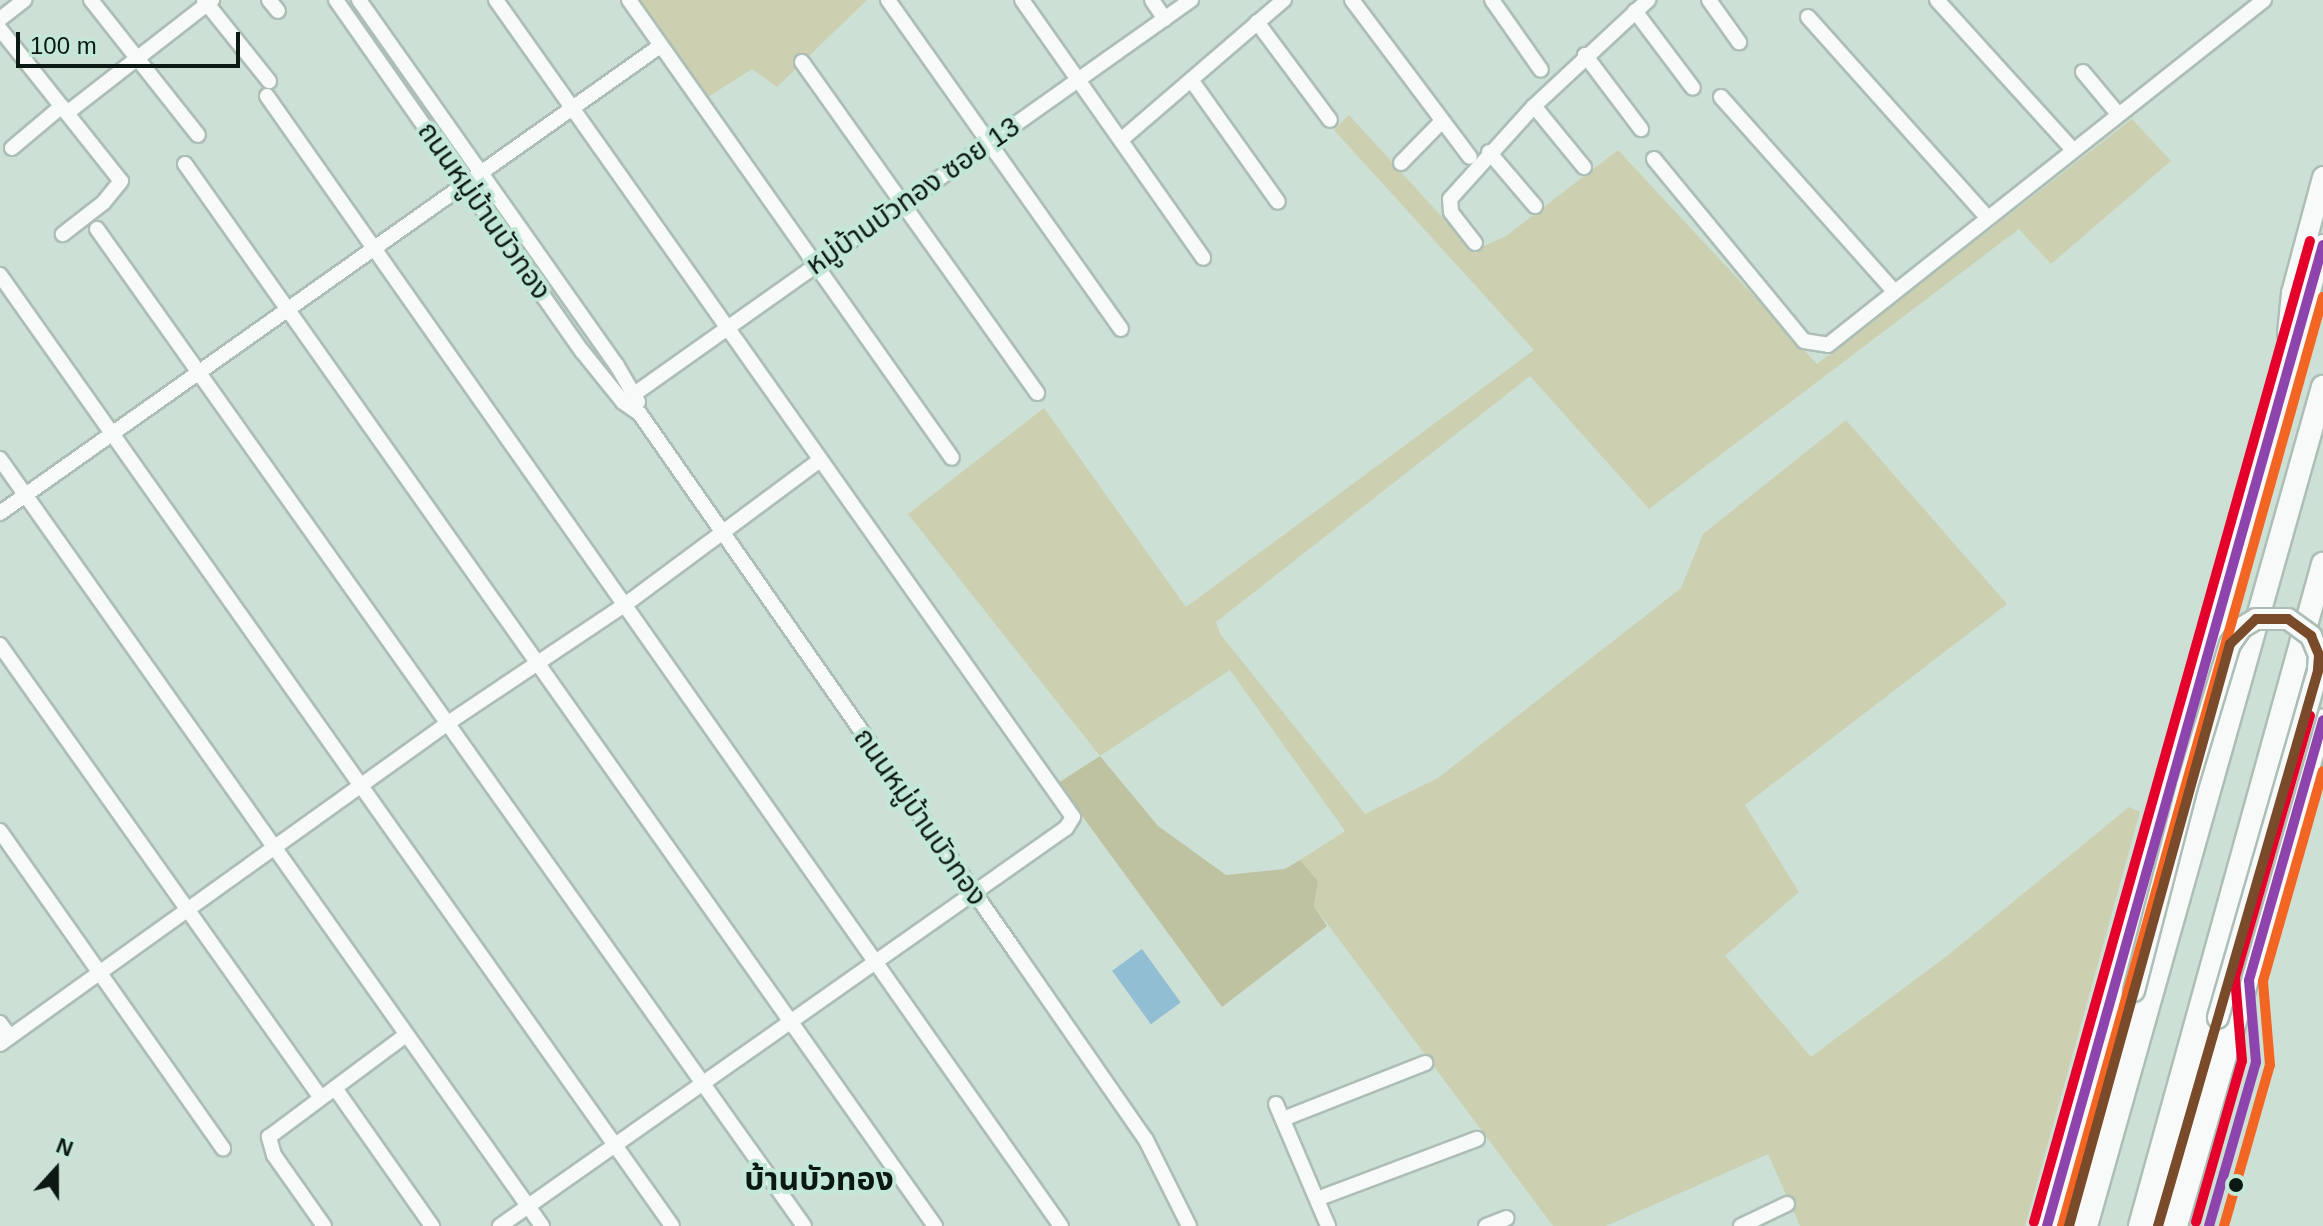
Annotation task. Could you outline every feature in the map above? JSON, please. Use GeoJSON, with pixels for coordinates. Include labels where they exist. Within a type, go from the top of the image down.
{"type":"FeatureCollection","features":[{"type":"Feature","properties":{"kind":"highway"},"geometry":{"type":"LineString","coordinates":[[2086,1226],[2323,387]]}},
{"type":"Feature","properties":{"kind":"highway"},"geometry":{"type":"LineString","coordinates":[[2140,1226],[2323,564]]}},
{"type":"Feature","properties":{"kind":"main road"},"geometry":{"type":"LineString","coordinates":[[2283,390],[2292,293],[2323,177]]}},
{"type":"Feature","properties":{"kind":"main road"},"geometry":{"type":"LineString","coordinates":[[2047,1226],[2323,245]]}},
{"type":"Feature","properties":{"kind":"main road"},"geometry":{"type":"LineString","coordinates":[[2069,1226],[2187,786],[2230,644],[2241,628],[2256,619],[2288,619],[2311,636],[2319,655],[2318,671],[2158,1226]]}},
{"type":"Feature","properties":{"kind":"main road"},"geometry":{"type":"LineString","coordinates":[[2177,1226],[2323,720]]}},
{"type":"Feature","properties":{"kind":"street"},"geometry":{"type":"LineString","coordinates":[[0,19],[24,0]]}},
{"type":"Feature","properties":{"kind":"street"},"geometry":{"type":"LineString","coordinates":[[91,0],[198,135]]}},
{"type":"Feature","properties":{"kind":"street","name":"ถนนหมู่บ้านบัวทอง"},"geometry":{"type":"LineString","coordinates":[[336,0],[466,184],[630,398]]}},
{"type":"Feature","properties":{"kind":"street","name":"ถนนหมู่บ้านบัวทอง"},"geometry":{"type":"LineString","coordinates":[[359,0],[481,173],[720,534],[1146,1140],[1189,1226]]}},
{"type":"Feature","properties":{"kind":"street"},"geometry":{"type":"LineString","coordinates":[[496,0],[1073,817],[1066,828],[702,1081],[616,1147],[500,1226]]}},
{"type":"Feature","properties":{"kind":"street"},"geometry":{"type":"LineString","coordinates":[[629,0],[952,458]]}},
{"type":"Feature","properties":{"kind":"street"},"geometry":{"type":"LineString","coordinates":[[888,0],[1121,329]]}},
{"type":"Feature","properties":{"kind":"street"},"geometry":{"type":"LineString","coordinates":[[1022,0],[1203,258]]}},
{"type":"Feature","properties":{"kind":"street"},"geometry":{"type":"LineString","coordinates":[[1152,0],[1165,19]]}},
{"type":"Feature","properties":{"kind":"street","name":"หมู่บ้านบัวทอง ซอย 13"},"geometry":{"type":"LineString","coordinates":[[630,398],[1191,0]]}},
{"type":"Feature","properties":{"kind":"street"},"geometry":{"type":"LineString","coordinates":[[1121,140],[1284,0]]}},
{"type":"Feature","properties":{"kind":"street"},"geometry":{"type":"LineString","coordinates":[[1352,0],[1470,157]]}},
{"type":"Feature","properties":{"kind":"street"},"geometry":{"type":"LineString","coordinates":[[1492,0],[1541,70]]}},
{"type":"Feature","properties":{"kind":"street"},"geometry":{"type":"LineString","coordinates":[[1475,243],[1448,203],[1489,152],[1534,106],[1585,55],[1648,0]]}},
{"type":"Feature","properties":{"kind":"street"},"geometry":{"type":"LineString","coordinates":[[1709,0],[1739,42]]}},
{"type":"Feature","properties":{"kind":"street"},"geometry":{"type":"LineString","coordinates":[[1937,0],[2072,149]]}},
{"type":"Feature","properties":{"kind":"street"},"geometry":{"type":"LineString","coordinates":[[1654,159],[1671,185],[1813,346],[1828,345],[2264,0]]}},
{"type":"Feature","properties":{"kind":"street"},"geometry":{"type":"LineString","coordinates":[[12,148],[138,60],[208,1],[377,249],[878,960],[1061,1226]]}},
{"type":"Feature","properties":{"kind":"street"},"geometry":{"type":"LineString","coordinates":[[1635,11],[1693,88]]}},
{"type":"Feature","properties":{"kind":"street"},"geometry":{"type":"LineString","coordinates":[[1808,17],[1987,217]]}},
{"type":"Feature","properties":{"kind":"street"},"geometry":{"type":"LineString","coordinates":[[1257,22],[1330,120]]}},
{"type":"Feature","properties":{"kind":"street"},"geometry":{"type":"LineString","coordinates":[[0,29],[121,181],[103,203],[63,234]]}},
{"type":"Feature","properties":{"kind":"street"},"geometry":{"type":"LineString","coordinates":[[0,513],[660,46]]}},
{"type":"Feature","properties":{"kind":"street"},"geometry":{"type":"LineString","coordinates":[[1585,55],[1641,129]]}},
{"type":"Feature","properties":{"kind":"street"},"geometry":{"type":"LineString","coordinates":[[802,62],[1037,393]]}},
{"type":"Feature","properties":{"kind":"street"},"geometry":{"type":"LineString","coordinates":[[2083,72],[2118,114]]}},
{"type":"Feature","properties":{"kind":"street"},"geometry":{"type":"LineString","coordinates":[[1192,81],[1278,202]]}},
{"type":"Feature","properties":{"kind":"street"},"geometry":{"type":"LineString","coordinates":[[1721,97],[1894,291]]}},
{"type":"Feature","properties":{"kind":"street"},"geometry":{"type":"LineString","coordinates":[[1534,106],[1584,167]]}},
{"type":"Feature","properties":{"kind":"street"},"geometry":{"type":"LineString","coordinates":[[1401,163],[1442,121]]}},
{"type":"Feature","properties":{"kind":"street"},"geometry":{"type":"LineString","coordinates":[[1489,152],[1535,206]]}},
{"type":"Feature","properties":{"kind":"street"},"geometry":{"type":"LineString","coordinates":[[185,164],[935,1226]]}},
{"type":"Feature","properties":{"kind":"street"},"geometry":{"type":"LineString","coordinates":[[97,229],[804,1226]]}},
{"type":"Feature","properties":{"kind":"street"},"geometry":{"type":"LineString","coordinates":[[0,275],[672,1226]]}},
{"type":"Feature","properties":{"kind":"street"},"geometry":{"type":"LineString","coordinates":[[0,459],[542,1226]]}},
{"type":"Feature","properties":{"kind":"street"},"geometry":{"type":"LineString","coordinates":[[0,1023],[5,1040],[448,723],[626,604],[820,460]]}},
{"type":"Feature","properties":{"kind":"street"},"geometry":{"type":"LineString","coordinates":[[0,645],[321,1098]]}},
{"type":"Feature","properties":{"kind":"street"},"geometry":{"type":"LineString","coordinates":[[0,831],[223,1148]]}},
{"type":"Feature","properties":{"kind":"street"},"geometry":{"type":"LineString","coordinates":[[324,1226],[268,1142],[272,1131],[406,1035]]}},
{"type":"Feature","properties":{"kind":"street"},"geometry":{"type":"LineString","coordinates":[[1283,1119],[1425,1063]]}},
{"type":"Feature","properties":{"kind":"street"},"geometry":{"type":"LineString","coordinates":[[335,1088],[432,1226]]}},
{"type":"Feature","properties":{"kind":"street"},"geometry":{"type":"LineString","coordinates":[[1276,1104],[1328,1226]]}},
{"type":"Feature","properties":{"kind":"street"},"geometry":{"type":"LineString","coordinates":[[1317,1199],[1477,1139]]}},
{"type":"Feature","properties":{"kind":"street"},"geometry":{"type":"LineString","coordinates":[[1743,1226],[1787,1204]]}},
{"type":"Feature","properties":{"kind":"street"},"geometry":{"type":"LineString","coordinates":[[1486,1226],[1507,1218]]}},
{"type":"Feature","properties":{"kind":"green space"},"geometry":{"type":"Polygon","coordinates":[[[638,0],[867,0],[777,87],[752,69],[708,97],[638,0]]]}},
{"type":"Feature","properties":{"kind":"green space"},"geometry":{"type":"Polygon","coordinates":[[[1349,115],[1473,251],[1506,236],[1618,150],[1817,364],[2132,119],[2171,161],[2051,264],[2019,229],[1649,509],[1530,376],[1216,622],[1221,635],[1365,814],[1438,778],[1681,588],[1703,534],[1846,420],[2007,604],[1745,805],[1799,892],[1725,956],[1811,1057],[1947,956],[2129,807],[2140,812],[2025,1226],[1800,1226],[1768,1154],[1606,1226],[1553,1226],[1314,906],[1318,881],[1300,860],[1345,831],[1230,670],[1100,756],[908,514],[1044,408],[1186,607],[1534,350],[1334,130],[1349,115]]]}},
{"type":"Feature","properties":{"kind":"green space"},"geometry":{"type":"Polygon","coordinates":[[[1100,756],[1158,826],[1226,875],[1285,869],[1300,860],[1318,881],[1314,906],[1327,926],[1222,1007],[1058,783],[1100,756]]]}},
{"type":"Feature","properties":{"kind":"water"},"geometry":{"type":"Polygon","coordinates":[[[1142,949],[1181,1002],[1151,1024],[1112,971],[1142,949]]]}},
{"type":"Feature","properties":{"kind":"transit line"},"geometry":{"type":"LineString","coordinates":[[2034,1222],[2310,241]]}},
{"type":"Feature","properties":{"kind":"transit line"},"geometry":{"type":"LineString","coordinates":[[2047,1226],[2323,245]]}},
{"type":"Feature","properties":{"kind":"transit line"},"geometry":{"type":"LineString","coordinates":[[2062,1226],[2323,297]]}},
{"type":"Feature","properties":{"kind":"transit line"},"geometry":{"type":"LineString","coordinates":[[2069,1226],[2230,644],[2256,619],[2288,619],[2311,636],[2319,655],[2318,671],[2158,1226]]}},
{"type":"Feature","properties":{"kind":"transit line"},"geometry":{"type":"LineString","coordinates":[[2196,1222],[2242,1061],[2235,977],[2310,716]]}},
{"type":"Feature","properties":{"kind":"transit line"},"geometry":{"type":"LineString","coordinates":[[2209,1226],[2256,1062],[2249,980],[2323,720]]}},
{"type":"Feature","properties":{"kind":"transit line"},"geometry":{"type":"LineString","coordinates":[[2224,1226],[2270,1065],[2263,981],[2323,771]]}},
{"type":"Feature","properties":{"kind":"district","name":"บ้านบัวทอง"},"geometry":{"type":"Point","coordinates":[819,1179]}}]}
